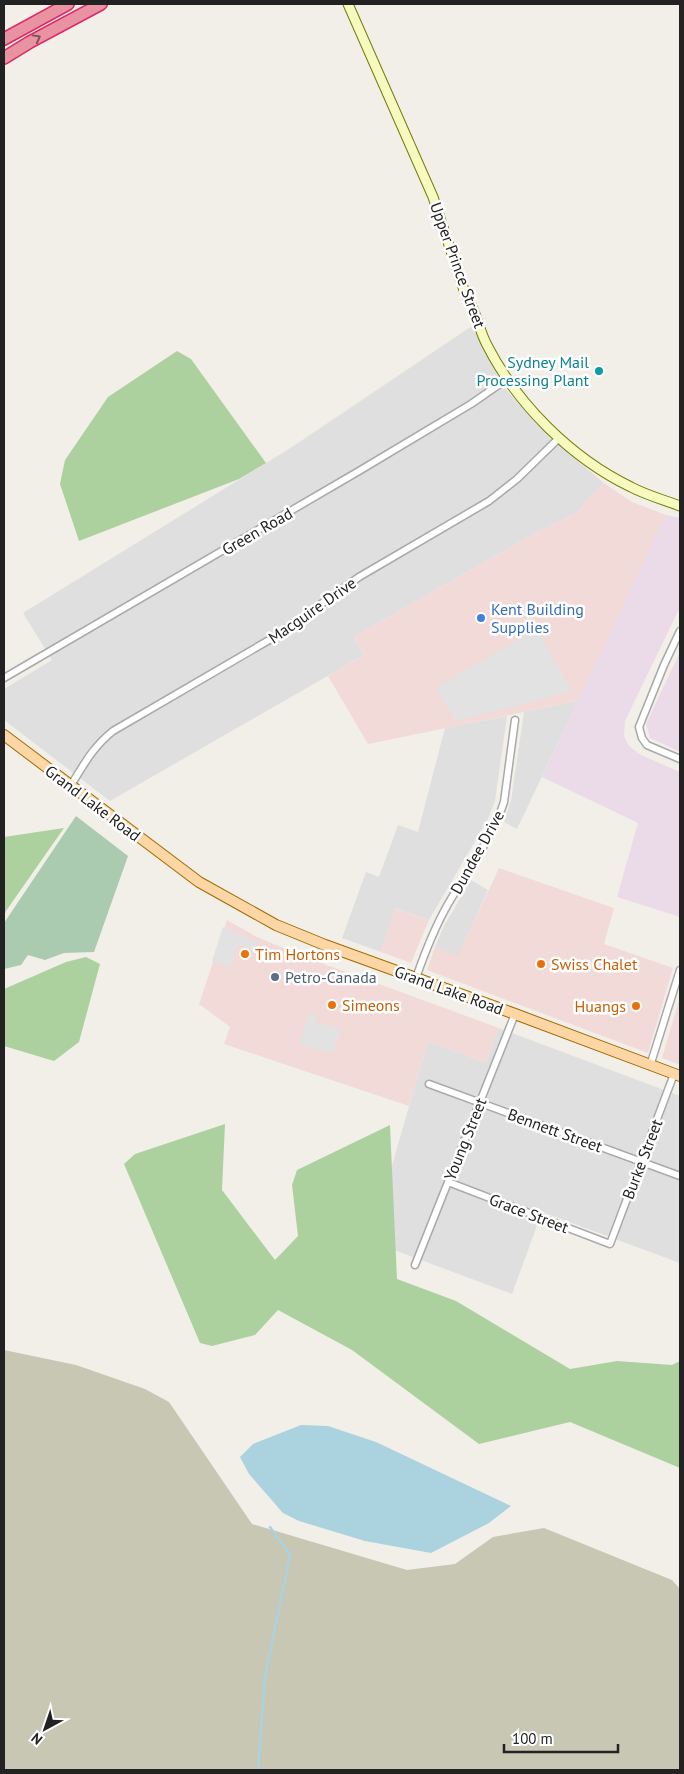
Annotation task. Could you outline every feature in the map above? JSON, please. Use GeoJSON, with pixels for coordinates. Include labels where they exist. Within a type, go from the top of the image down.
{"type":"FeatureCollection","features":[{"type":"Feature","properties":{"kind":"highway"},"geometry":{"type":"LineString","coordinates":[[4,39],[68,4]]}},
{"type":"Feature","properties":{"kind":"highway"},"geometry":{"type":"LineString","coordinates":[[4,58],[101,4]]}},
{"type":"Feature","properties":{"kind":"main road","name":"Grand Lake Road"},"geometry":{"type":"LineString","coordinates":[[4,735],[206,887],[276,925],[324,945],[677,1075]]}},
{"type":"Feature","properties":{"kind":"street","name":"Upper Prince Street"},"geometry":{"type":"LineString","coordinates":[[348,4],[434,197],[465,293],[472,303],[487,345],[507,379],[532,410],[559,438],[604,472],[628,486],[680,506]]}},
{"type":"Feature","properties":{"kind":"street","name":"Green Road"},"geometry":{"type":"LineString","coordinates":[[4,678],[472,404],[507,379]]}},
{"type":"Feature","properties":{"kind":"street","name":"Macguire Drive"},"geometry":{"type":"LineString","coordinates":[[71,785],[87,758],[113,731],[276,636],[362,575],[489,501],[517,479],[559,438]]}},
{"type":"Feature","properties":{"kind":"street"},"geometry":{"type":"LineString","coordinates":[[680,632],[664,665],[639,727],[642,738],[647,745],[680,759]]}},
{"type":"Feature","properties":{"kind":"street","name":"Dundee Drive"},"geometry":{"type":"LineString","coordinates":[[416,978],[428,943],[501,811],[504,802],[515,720]]}},
{"type":"Feature","properties":{"kind":"street"},"geometry":{"type":"LineString","coordinates":[[650,1066],[680,970]]}},
{"type":"Feature","properties":{"kind":"street","name":"Young Street"},"geometry":{"type":"LineString","coordinates":[[415,1265],[515,1014]]}},
{"type":"Feature","properties":{"kind":"street","name":"Burke Street"},"geometry":{"type":"LineString","coordinates":[[610,1244],[641,1161],[677,1075]]}},
{"type":"Feature","properties":{"kind":"street","name":"Bennett Street"},"geometry":{"type":"LineString","coordinates":[[429,1084],[680,1176]]}},
{"type":"Feature","properties":{"kind":"street","name":"Grace Street"},"geometry":{"type":"LineString","coordinates":[[448,1182],[610,1244]]}},
{"type":"Feature","properties":{"kind":"shaded area"},"geometry":{"type":"Polygon","coordinates":[[[472,326],[504,387],[550,438],[604,483],[576,513],[539,531],[354,637],[364,655],[110,801],[4,720],[4,689],[52,660],[23,613],[292,447],[472,326]]]}},
{"type":"Feature","properties":{"kind":"shaded area"},"geometry":{"type":"Polygon","coordinates":[[[604,483],[632,502],[666,515],[578,701],[368,744],[328,676],[364,655],[354,637],[539,531],[576,513],[604,483]]]}},
{"type":"Feature","properties":{"kind":"shaded area"},"geometry":{"type":"Polygon","coordinates":[[[666,515],[680,518],[680,607],[625,721],[624,736],[629,746],[641,755],[680,772],[680,917],[617,897],[638,823],[542,777],[666,515]]]}},
{"type":"Feature","properties":{"kind":"shaded area"},"geometry":{"type":"Polygon","coordinates":[[[537,629],[572,691],[456,721],[436,688],[537,629]]]}},
{"type":"Feature","properties":{"kind":"shaded area"},"geometry":{"type":"Polygon","coordinates":[[[680,652],[680,752],[650,738],[646,724],[680,652]]]}},
{"type":"Feature","properties":{"kind":"shaded area"},"geometry":{"type":"Polygon","coordinates":[[[578,701],[517,829],[504,822],[511,801],[524,712],[578,701]]]}},
{"type":"Feature","properties":{"kind":"shaded area"},"geometry":{"type":"Polygon","coordinates":[[[507,716],[495,801],[488,819],[429,920],[395,908],[381,952],[342,938],[366,872],[379,877],[398,825],[418,832],[445,728],[507,716]]]}},
{"type":"Feature","properties":{"kind":"shaded area"},"geometry":{"type":"Polygon","coordinates":[[[499,868],[614,908],[604,944],[673,968],[648,1053],[427,970],[435,947],[458,956],[499,868]]]}},
{"type":"Feature","properties":{"kind":"shaded area"},"geometry":{"type":"Polygon","coordinates":[[[471,880],[488,890],[458,957],[435,947],[444,926],[471,880]]]}},
{"type":"Feature","properties":{"kind":"shaded area"},"geometry":{"type":"Polygon","coordinates":[[[394,908],[429,920],[411,963],[381,952],[394,908]]]}},
{"type":"Feature","properties":{"kind":"shaded area"},"geometry":{"type":"Polygon","coordinates":[[[227,920],[257,937],[305,957],[499,1028],[486,1063],[428,1041],[409,1106],[224,1044],[230,1027],[199,1004],[227,920]]]}},
{"type":"Feature","properties":{"kind":"shaded area"},"geometry":{"type":"Polygon","coordinates":[[[223,927],[257,942],[254,950],[238,945],[230,967],[212,961],[223,927]]]}},
{"type":"Feature","properties":{"kind":"shaded area"},"geometry":{"type":"Polygon","coordinates":[[[680,997],[680,1065],[662,1058],[680,997]]]}},
{"type":"Feature","properties":{"kind":"shaded area"},"geometry":{"type":"Polygon","coordinates":[[[309,1013],[317,1014],[315,1022],[340,1029],[333,1054],[300,1044],[309,1013]]]}},
{"type":"Feature","properties":{"kind":"shaded area"},"geometry":{"type":"Polygon","coordinates":[[[499,1028],[680,1096],[680,1263],[542,1212],[512,1294],[370,1241],[428,1041],[486,1063],[499,1028]]]}},
{"type":"Feature","properties":{"kind":"shaded area"},"geometry":{"type":"Polygon","coordinates":[[[4,1350],[76,1365],[145,1389],[169,1402],[252,1524],[407,1570],[455,1564],[493,1537],[544,1528],[672,1580],[680,1589],[680,1770],[4,1770],[4,1350]]]}},
{"type":"Feature","properties":{"kind":"green space"},"geometry":{"type":"Polygon","coordinates":[[[177,351],[191,359],[266,463],[239,479],[79,541],[60,484],[65,460],[108,397],[177,351]]]}},
{"type":"Feature","properties":{"kind":"green space"},"geometry":{"type":"Polygon","coordinates":[[[76,816],[128,856],[94,952],[64,953],[45,960],[28,955],[21,965],[4,969],[4,923],[76,816]]]}},
{"type":"Feature","properties":{"kind":"green space"},"geometry":{"type":"Polygon","coordinates":[[[64,828],[6,911],[4,916],[4,837],[64,828]]]}},
{"type":"Feature","properties":{"kind":"green space"},"geometry":{"type":"Polygon","coordinates":[[[86,957],[100,964],[79,1042],[54,1061],[4,1046],[4,989],[66,962],[86,957]]]}},
{"type":"Feature","properties":{"kind":"green space"},"geometry":{"type":"Polygon","coordinates":[[[225,1124],[222,1190],[275,1260],[298,1236],[292,1185],[297,1170],[390,1125],[397,1279],[456,1301],[570,1369],[617,1361],[672,1365],[680,1361],[680,1468],[570,1422],[479,1444],[352,1350],[278,1310],[255,1335],[212,1346],[200,1343],[124,1164],[135,1154],[225,1124]]]}},
{"type":"Feature","properties":{"kind":"water"},"geometry":{"type":"Polygon","coordinates":[[[301,1425],[328,1426],[376,1442],[511,1506],[489,1523],[431,1553],[365,1541],[299,1521],[283,1513],[249,1474],[240,1457],[253,1444],[301,1425]]]}},
{"type":"Feature","properties":{"kind":"waterway"},"geometry":{"type":"LineString","coordinates":[[258,1770],[265,1677],[290,1555],[270,1527]]}},
{"type":"Feature","properties":{"kind":"place","name":"Sydney Mail Processing Plant"},"geometry":{"type":"Point","coordinates":[599,371]}},
{"type":"Feature","properties":{"kind":"place","name":"Kent Building Supplies"},"geometry":{"type":"Point","coordinates":[481,618]}},
{"type":"Feature","properties":{"kind":"place","name":"Tim Hortons"},"geometry":{"type":"Point","coordinates":[245,954]}},
{"type":"Feature","properties":{"kind":"place","name":"Swiss Chalet"},"geometry":{"type":"Point","coordinates":[541,964]}},
{"type":"Feature","properties":{"kind":"place","name":"Petro-Canada"},"geometry":{"type":"Point","coordinates":[275,977]}},
{"type":"Feature","properties":{"kind":"place","name":"Simeons"},"geometry":{"type":"Point","coordinates":[332,1005]}},
{"type":"Feature","properties":{"kind":"place","name":"Huangs"},"geometry":{"type":"Point","coordinates":[636,1006]}}]}
